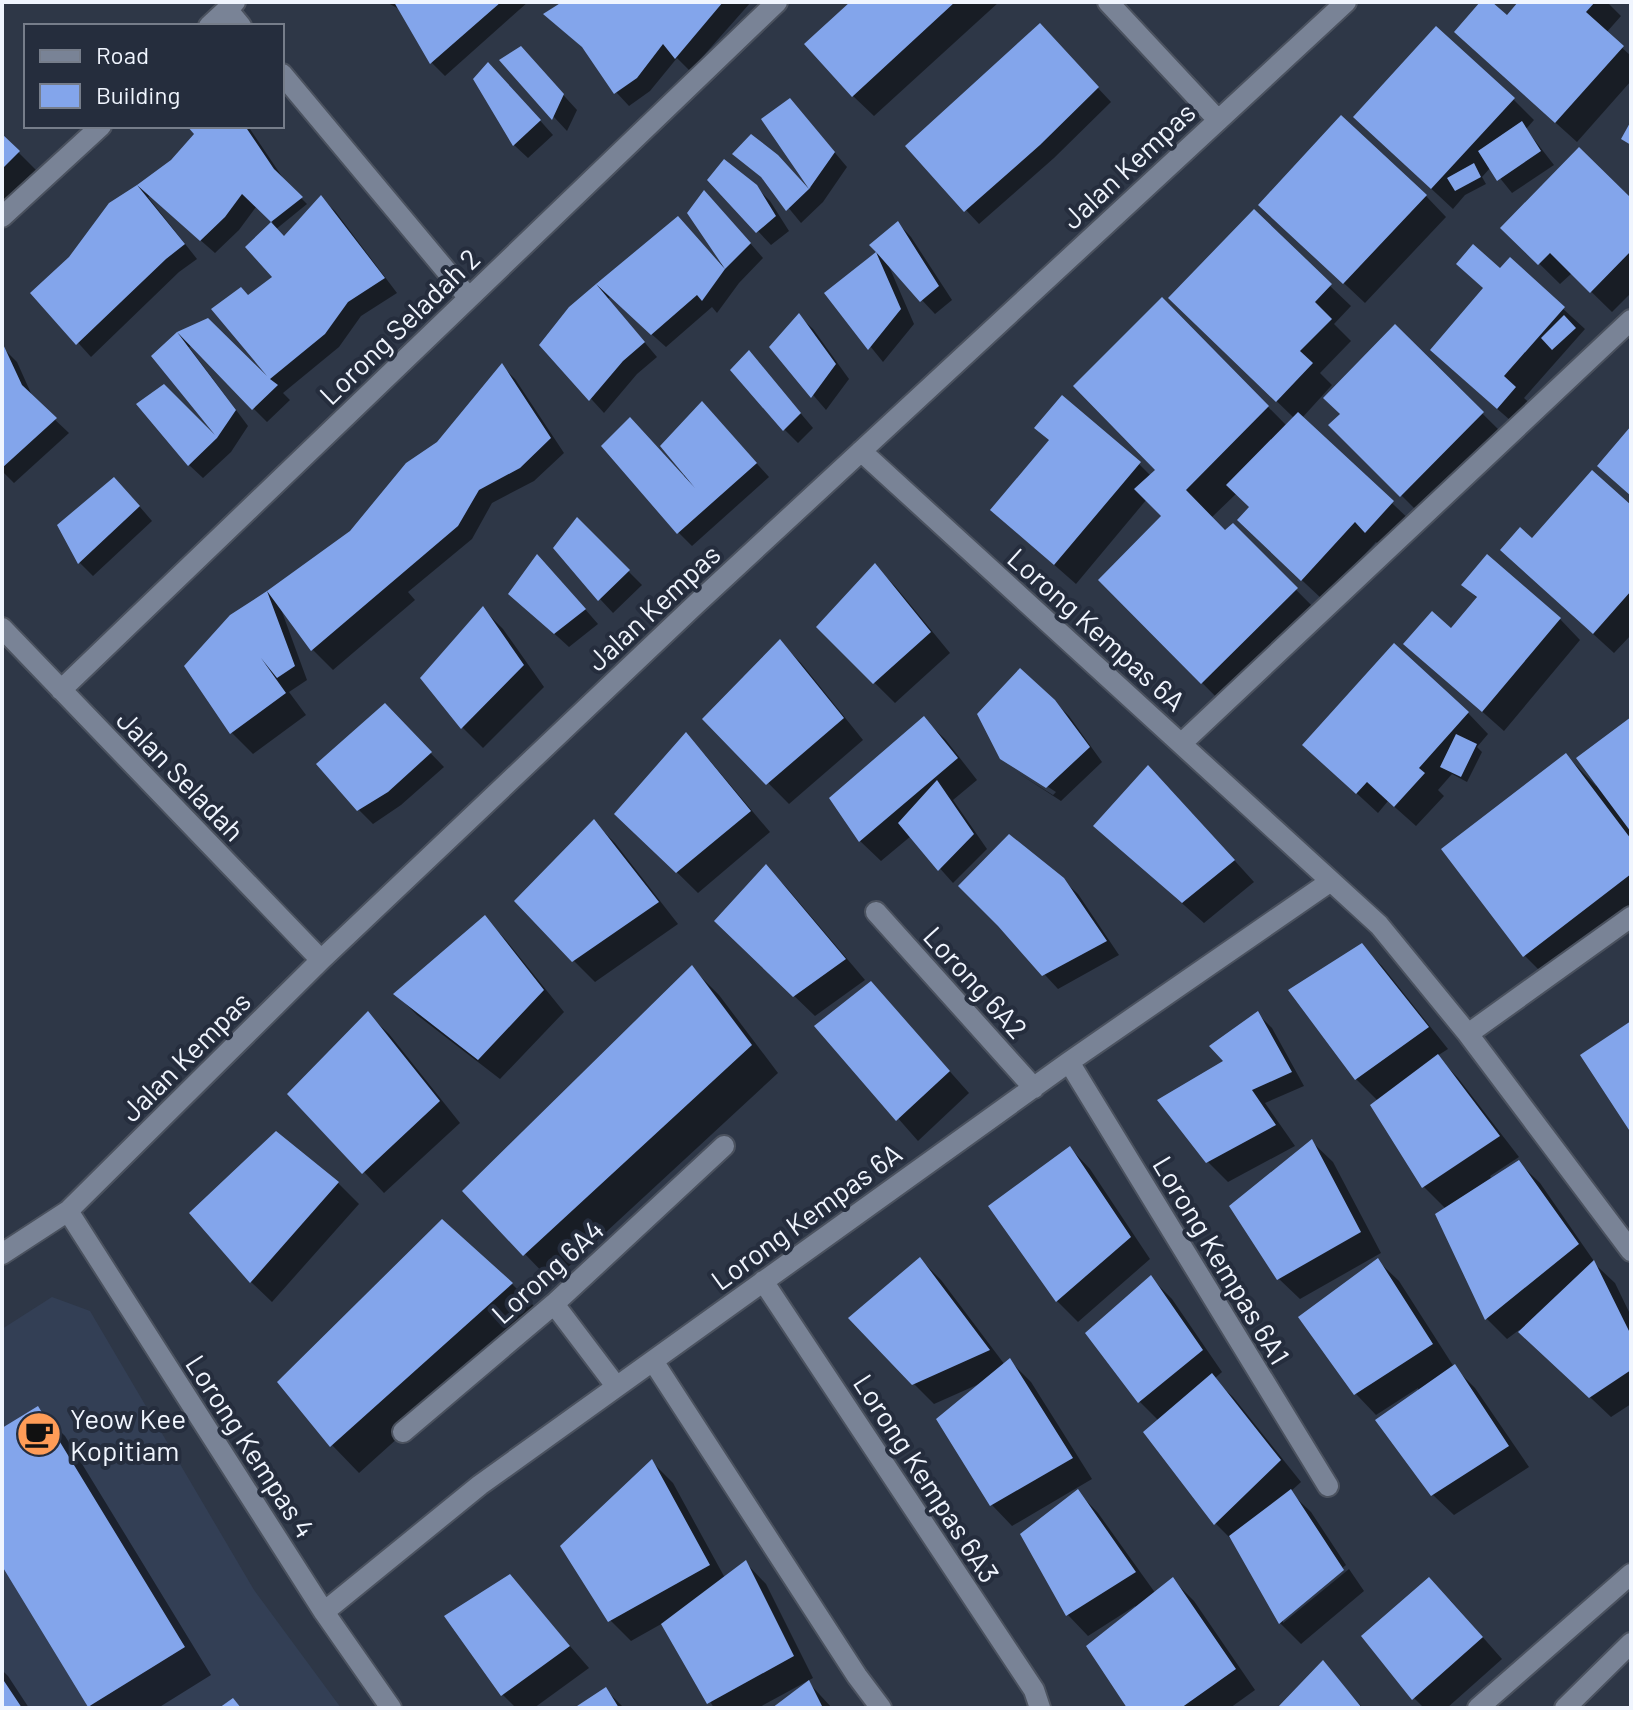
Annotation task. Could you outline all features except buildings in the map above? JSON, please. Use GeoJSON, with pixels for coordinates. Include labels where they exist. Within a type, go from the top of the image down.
{"type":"FeatureCollection","features":[{"type":"Feature","properties":{"kind":"street","name":"Lorong Seladah 2"},"geometry":{"type":"LineString","coordinates":[[61,690],[777,2]]}},
{"type":"Feature","properties":{"kind":"street"},"geometry":{"type":"LineString","coordinates":[[1108,2],[1218,120]]}},
{"type":"Feature","properties":{"kind":"street","name":"Jalan Kempas"},"geometry":{"type":"LineString","coordinates":[[2,1254],[68,1211],[321,960],[861,451],[1346,2]]}},
{"type":"Feature","properties":{"kind":"street"},"geometry":{"type":"LineString","coordinates":[[211,24],[231,6],[240,24]]}},
{"type":"Feature","properties":{"kind":"street"},"geometry":{"type":"LineString","coordinates":[[284,76],[469,298]]}},
{"type":"Feature","properties":{"kind":"street"},"geometry":{"type":"LineString","coordinates":[[2,217],[99,128]]}},
{"type":"Feature","properties":{"kind":"street"},"geometry":{"type":"LineString","coordinates":[[1182,743],[1631,320]]}},
{"type":"Feature","properties":{"kind":"street","name":"Lorong Kempas 6A"},"geometry":{"type":"LineString","coordinates":[[861,451],[1379,925],[1468,1034],[1631,1251]]}},
{"type":"Feature","properties":{"kind":"street","name":"Jalan Seladah"},"geometry":{"type":"LineString","coordinates":[[2,628],[321,960]]}},
{"type":"Feature","properties":{"kind":"street","name":"Lorong Kempas 6A"},"geometry":{"type":"LineString","coordinates":[[324,1612],[480,1485],[616,1386],[1069,1062],[1331,881]]}},
{"type":"Feature","properties":{"kind":"street","name":"Lorong 6A2"},"geometry":{"type":"LineString","coordinates":[[876,912],[1034,1088]]}},
{"type":"Feature","properties":{"kind":"street"},"geometry":{"type":"LineString","coordinates":[[1468,1034],[1631,917]]}},
{"type":"Feature","properties":{"kind":"street","name":"Lorong Kempas 6A1"},"geometry":{"type":"LineString","coordinates":[[1069,1062],[1328,1486]]}},
{"type":"Feature","properties":{"kind":"street","name":"Lorong 6A4"},"geometry":{"type":"LineString","coordinates":[[403,1432],[554,1304],[724,1146]]}},
{"type":"Feature","properties":{"kind":"street","name":"Lorong Kempas 4"},"geometry":{"type":"LineString","coordinates":[[68,1211],[324,1612],[391,1708]]}},
{"type":"Feature","properties":{"kind":"street","name":"Lorong Kempas 6A3"},"geometry":{"type":"LineString","coordinates":[[763,1281],[1034,1690],[1040,1708]]}},
{"type":"Feature","properties":{"kind":"street"},"geometry":{"type":"LineString","coordinates":[[554,1304],[616,1386]]}},
{"type":"Feature","properties":{"kind":"street"},"geometry":{"type":"LineString","coordinates":[[653,1361],[857,1676],[881,1708]]}},
{"type":"Feature","properties":{"kind":"street"},"geometry":{"type":"LineString","coordinates":[[1478,1708],[1631,1574]]}},
{"type":"Feature","properties":{"kind":"street"},"geometry":{"type":"LineString","coordinates":[[1565,1708],[1631,1643]]}},
{"type":"Feature","properties":{"kind":"shaded area"},"geometry":{"type":"Polygon","coordinates":[[[52,1297],[90,1311],[254,1590],[341,1708],[2,1708],[2,1329],[52,1297]]]}},
{"type":"Feature","properties":{"kind":"place","name":"Yeow Kee Kopitiam"},"geometry":{"type":"Point","coordinates":[39,1434]}}]}
